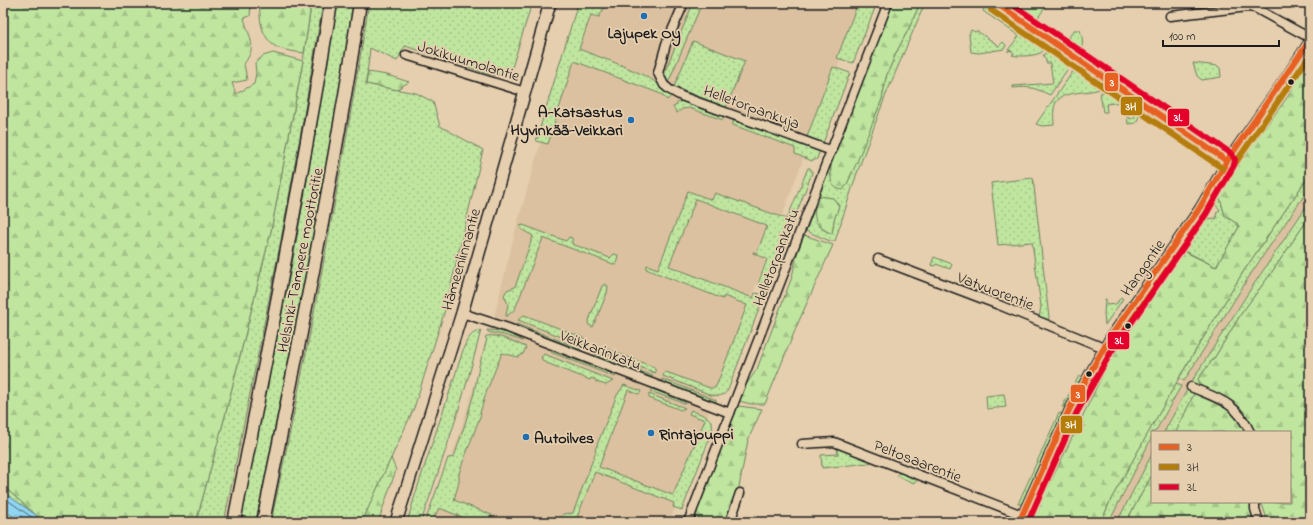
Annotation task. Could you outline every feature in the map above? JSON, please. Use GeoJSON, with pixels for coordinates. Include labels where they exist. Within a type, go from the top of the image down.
{"type":"FeatureCollection","features":[{"type":"Feature","properties":{"kind":"highway","name":"Helsinki-Tampere moottoritie"},"geometry":{"type":"LineString","coordinates":[[234,522],[311,125],[331,3]]}},
{"type":"Feature","properties":{"kind":"highway","name":"Helsinki-Tampere moottoritie"},"geometry":{"type":"LineString","coordinates":[[263,522],[306,311],[341,121],[360,3]]}},
{"type":"Feature","properties":{"kind":"main road","name":"Hämeenlinnantie"},"geometry":{"type":"LineString","coordinates":[[396,522],[462,313],[550,3]]}},
{"type":"Feature","properties":{"kind":"street","name":"Helletorpankuja"},"geometry":{"type":"LineString","coordinates":[[684,3],[666,44],[658,73],[664,85],[681,96],[832,150]]}},
{"type":"Feature","properties":{"kind":"street","name":"Helletorpankatu"},"geometry":{"type":"LineString","coordinates":[[688,522],[888,3]]}},
{"type":"Feature","properties":{"kind":"street"},"geometry":{"type":"LineString","coordinates":[[996,3],[1227,161]]}},
{"type":"Feature","properties":{"kind":"street"},"geometry":{"type":"LineString","coordinates":[[1008,11],[1013,3]]}},
{"type":"Feature","properties":{"kind":"street"},"geometry":{"type":"LineString","coordinates":[[1170,16],[1241,8],[1255,8],[1310,39]]}},
{"type":"Feature","properties":{"kind":"street","name":"Hangontie"},"geometry":{"type":"LineString","coordinates":[[1020,518],[1070,408],[1104,348],[1199,209],[1227,161],[1285,78],[1310,39]]}},
{"type":"Feature","properties":{"kind":"street","name":"Jokikuumolantie"},"geometry":{"type":"LineString","coordinates":[[406,55],[525,92]]}},
{"type":"Feature","properties":{"kind":"street","name":"Vatvuorentie"},"geometry":{"type":"LineString","coordinates":[[878,259],[999,305],[1104,348]]}},
{"type":"Feature","properties":{"kind":"street","name":"Veikkarinkatu"},"geometry":{"type":"LineString","coordinates":[[462,313],[508,328],[730,414]]}},
{"type":"Feature","properties":{"kind":"street"},"geometry":{"type":"LineString","coordinates":[[1191,387],[1224,401],[1231,406],[1239,414],[1249,431]]}},
{"type":"Feature","properties":{"kind":"street","name":"Peltosaarentie"},"geometry":{"type":"LineString","coordinates":[[802,444],[834,442],[1020,518]]}},
{"type":"Feature","properties":{"kind":"street"},"geometry":{"type":"LineString","coordinates":[[730,522],[740,493]]}},
{"type":"Feature","properties":{"kind":"street"},"geometry":{"type":"LineString","coordinates":[[1255,503],[1255,509],[1259,522]]}},
{"type":"Feature","properties":{"kind":"shaded area"},"geometry":{"type":"Polygon","coordinates":[[[580,3],[863,3],[716,392],[670,522],[432,522],[488,341],[515,232],[580,3]]]}},
{"type":"Feature","properties":{"kind":"shaded area"},"geometry":{"type":"Polygon","coordinates":[[[1310,187],[1310,201],[1208,355],[1165,431],[1156,431],[1175,394],[1252,272],[1310,187]]]}},
{"type":"Feature","properties":{"kind":"shaded area"},"geometry":{"type":"Polygon","coordinates":[[[1151,439],[1151,456],[1117,522],[1109,522],[1151,439]]]}},
{"type":"Feature","properties":{"kind":"green space"},"geometry":{"type":"Polygon","coordinates":[[[3,3],[251,3],[250,16],[244,18],[251,41],[251,52],[244,64],[247,80],[232,83],[236,94],[254,84],[256,73],[255,63],[263,56],[273,53],[303,61],[271,231],[225,416],[196,522],[41,522],[36,515],[3,486],[3,3]]]}},
{"type":"Feature","properties":{"kind":"green space"},"geometry":{"type":"Polygon","coordinates":[[[309,3],[323,3],[280,245],[224,522],[196,522],[225,416],[271,231],[303,61],[310,12],[309,3]]]}},
{"type":"Feature","properties":{"kind":"green space"},"geometry":{"type":"Polygon","coordinates":[[[309,3],[310,12],[304,53],[287,50],[271,43],[265,35],[260,20],[260,4],[309,3]]]}},
{"type":"Feature","properties":{"kind":"green space"},"geometry":{"type":"Polygon","coordinates":[[[337,3],[354,3],[327,167],[256,522],[239,522],[294,254],[337,3]]]}},
{"type":"Feature","properties":{"kind":"green space"},"geometry":{"type":"Polygon","coordinates":[[[369,3],[532,3],[510,74],[491,75],[405,46],[397,61],[370,48],[366,84],[416,93],[433,102],[440,126],[483,150],[445,310],[414,408],[362,522],[271,522],[323,263],[369,3]]]}},
{"type":"Feature","properties":{"kind":"green space"},"geometry":{"type":"Polygon","coordinates":[[[578,3],[607,3],[599,17],[591,15],[579,49],[629,68],[654,81],[664,88],[671,96],[667,100],[661,94],[574,61],[548,144],[536,141],[578,3]]]}},
{"type":"Feature","properties":{"kind":"green space"},"geometry":{"type":"Polygon","coordinates":[[[693,3],[702,3],[668,83],[664,76],[666,69],[693,3]]]}},
{"type":"Feature","properties":{"kind":"green space"},"geometry":{"type":"Polygon","coordinates":[[[858,3],[877,3],[853,63],[837,58],[858,3]]]}},
{"type":"Feature","properties":{"kind":"green space"},"geometry":{"type":"Polygon","coordinates":[[[892,3],[920,3],[886,77],[882,99],[857,162],[843,190],[838,189],[831,181],[831,164],[892,3]]]}},
{"type":"Feature","properties":{"kind":"green space"},"geometry":{"type":"Polygon","coordinates":[[[920,3],[925,3],[885,97],[858,170],[835,241],[830,241],[806,231],[814,209],[818,224],[824,230],[832,234],[834,220],[839,206],[833,198],[818,196],[831,164],[831,176],[847,184],[882,99],[886,77],[920,3]]]}},
{"type":"Feature","properties":{"kind":"green space"},"geometry":{"type":"Polygon","coordinates":[[[1018,3],[1048,3],[1037,19],[1019,6],[1018,3]]]}},
{"type":"Feature","properties":{"kind":"green space"},"geometry":{"type":"Polygon","coordinates":[[[984,7],[1044,48],[1043,51],[1034,55],[1012,55],[1014,53],[1010,50],[1008,52],[1008,50],[1019,36],[983,11],[984,7]]]}},
{"type":"Feature","properties":{"kind":"green space"},"geometry":{"type":"Polygon","coordinates":[[[971,30],[975,32],[977,31],[999,46],[1003,42],[1006,45],[1004,49],[979,53],[971,52],[969,34],[971,30]]]}},
{"type":"Feature","properties":{"kind":"green space"},"geometry":{"type":"Polygon","coordinates":[[[1074,30],[1080,30],[1083,42],[1081,49],[1067,40],[1074,30]]]}},
{"type":"Feature","properties":{"kind":"green space"},"geometry":{"type":"Polygon","coordinates":[[[693,41],[745,61],[726,107],[674,87],[693,41]]]}},
{"type":"Feature","properties":{"kind":"green space"},"geometry":{"type":"Polygon","coordinates":[[[1047,50],[1069,66],[1050,95],[1032,88],[1013,88],[1013,86],[1053,83],[1050,63],[1046,63],[1043,56],[1047,50]]]}},
{"type":"Feature","properties":{"kind":"green space"},"geometry":{"type":"Polygon","coordinates":[[[1310,50],[1310,174],[1243,272],[1183,371],[1111,499],[1101,522],[1031,522],[1106,368],[1179,249],[1216,267],[1239,227],[1236,223],[1225,216],[1220,198],[1216,194],[1289,95],[1310,50]]]}},
{"type":"Feature","properties":{"kind":"green space"},"geometry":{"type":"Polygon","coordinates":[[[1193,63],[1218,66],[1220,68],[1221,77],[1202,80],[1197,76],[1193,63]]]}},
{"type":"Feature","properties":{"kind":"green space"},"geometry":{"type":"Polygon","coordinates":[[[833,67],[850,73],[823,143],[807,137],[833,67]]]}},
{"type":"Feature","properties":{"kind":"green space"},"geometry":{"type":"Polygon","coordinates":[[[1075,69],[1102,88],[1074,93],[1060,98],[1056,102],[1054,109],[1054,125],[1042,126],[1036,124],[1074,70],[1075,69]]]}},
{"type":"Feature","properties":{"kind":"green space"},"geometry":{"type":"Polygon","coordinates":[[[368,72],[387,75],[409,82],[400,87],[398,90],[366,84],[368,72]]]}},
{"type":"Feature","properties":{"kind":"green space"},"geometry":{"type":"Polygon","coordinates":[[[1106,91],[1123,102],[1106,104],[1107,112],[1103,112],[1100,93],[1106,91]]]}},
{"type":"Feature","properties":{"kind":"green space"},"geometry":{"type":"Polygon","coordinates":[[[683,101],[723,114],[723,120],[689,108],[682,109],[677,113],[673,107],[677,105],[677,103],[683,101]]]}},
{"type":"Feature","properties":{"kind":"green space"},"geometry":{"type":"Polygon","coordinates":[[[1134,110],[1140,114],[1136,123],[1128,124],[1127,114],[1130,119],[1135,117],[1134,110]]]}},
{"type":"Feature","properties":{"kind":"green space"},"geometry":{"type":"Polygon","coordinates":[[[735,120],[820,150],[817,159],[812,161],[795,154],[795,148],[733,125],[735,120]]]}},
{"type":"Feature","properties":{"kind":"green space"},"geometry":{"type":"Polygon","coordinates":[[[808,168],[810,168],[812,173],[767,289],[762,288],[758,284],[767,259],[753,252],[757,253],[767,226],[696,199],[669,266],[753,298],[755,293],[764,296],[728,390],[723,395],[711,395],[663,376],[666,372],[710,388],[715,388],[747,305],[724,296],[723,299],[646,269],[647,265],[658,269],[688,191],[712,200],[715,193],[787,219],[808,168]]]}},
{"type":"Feature","properties":{"kind":"green space"},"geometry":{"type":"Polygon","coordinates":[[[1310,174],[1310,187],[1252,272],[1184,381],[1179,378],[1243,272],[1310,174]]]}},
{"type":"Feature","properties":{"kind":"green space"},"geometry":{"type":"Polygon","coordinates":[[[1033,178],[1049,318],[1047,321],[1039,318],[1041,306],[1032,242],[998,245],[991,183],[1033,178]]]}},
{"type":"Feature","properties":{"kind":"green space"},"geometry":{"type":"Polygon","coordinates":[[[1216,194],[1220,198],[1225,216],[1236,223],[1239,227],[1216,267],[1179,249],[1203,214],[1209,219],[1217,218],[1217,212],[1220,210],[1217,206],[1213,206],[1208,210],[1206,209],[1216,194]]]}},
{"type":"Feature","properties":{"kind":"green space"},"geometry":{"type":"Polygon","coordinates":[[[818,196],[833,198],[839,206],[834,220],[832,234],[821,227],[815,219],[815,209],[818,196]]]}},
{"type":"Feature","properties":{"kind":"green space"},"geometry":{"type":"Polygon","coordinates":[[[1310,201],[1310,216],[1241,314],[1215,357],[1198,379],[1203,389],[1190,384],[1250,290],[1310,201]]]}},
{"type":"Feature","properties":{"kind":"green space"},"geometry":{"type":"Polygon","coordinates":[[[1310,216],[1310,522],[1268,522],[1263,507],[1260,503],[1291,503],[1291,431],[1252,431],[1240,409],[1231,401],[1203,389],[1198,379],[1215,357],[1241,314],[1310,216]]]}},
{"type":"Feature","properties":{"kind":"green space"},"geometry":{"type":"Polygon","coordinates":[[[523,225],[566,241],[569,237],[572,238],[572,244],[610,258],[614,254],[618,255],[616,265],[543,238],[515,309],[506,316],[508,304],[504,295],[507,290],[515,287],[533,236],[521,229],[520,226],[523,225]]]}},
{"type":"Feature","properties":{"kind":"green space"},"geometry":{"type":"Polygon","coordinates":[[[804,235],[833,245],[798,323],[765,404],[751,404],[739,401],[746,385],[757,369],[792,277],[797,254],[804,235]]]}},
{"type":"Feature","properties":{"kind":"green space"},"geometry":{"type":"Polygon","coordinates":[[[934,257],[952,264],[950,269],[936,264],[935,266],[931,265],[934,257]]]}},
{"type":"Feature","properties":{"kind":"green space"},"geometry":{"type":"Polygon","coordinates":[[[605,284],[608,286],[607,293],[593,327],[588,323],[602,286],[605,284]]]}},
{"type":"Feature","properties":{"kind":"green space"},"geometry":{"type":"Polygon","coordinates":[[[1121,297],[1123,299],[1105,325],[1105,299],[1107,305],[1116,304],[1121,297]]]}},
{"type":"Feature","properties":{"kind":"green space"},"geometry":{"type":"Polygon","coordinates":[[[524,315],[582,337],[585,339],[585,346],[518,320],[524,315]]]}},
{"type":"Feature","properties":{"kind":"green space"},"geometry":{"type":"Polygon","coordinates":[[[516,324],[582,349],[577,349],[516,324]]]}},
{"type":"Feature","properties":{"kind":"green space"},"geometry":{"type":"Polygon","coordinates":[[[481,330],[461,403],[421,522],[407,522],[464,347],[470,336],[481,330]]]}},
{"type":"Feature","properties":{"kind":"green space"},"geometry":{"type":"Polygon","coordinates":[[[487,330],[506,333],[523,341],[488,332],[487,330]]]}},
{"type":"Feature","properties":{"kind":"green space"},"geometry":{"type":"Polygon","coordinates":[[[486,336],[501,337],[526,347],[523,354],[518,357],[502,353],[487,390],[480,413],[481,414],[459,473],[459,482],[454,500],[492,515],[490,522],[475,522],[439,508],[432,522],[425,522],[448,458],[454,457],[465,424],[487,339],[485,338],[486,336]]]}},
{"type":"Feature","properties":{"kind":"green space"},"geometry":{"type":"Polygon","coordinates":[[[596,345],[654,367],[656,372],[655,373],[594,349],[596,345]]]}},
{"type":"Feature","properties":{"kind":"green space"},"geometry":{"type":"Polygon","coordinates":[[[552,351],[616,376],[615,377],[553,353],[551,352],[552,351]]]}},
{"type":"Feature","properties":{"kind":"green space"},"geometry":{"type":"Polygon","coordinates":[[[594,353],[653,376],[651,377],[596,356],[594,353]]]}},
{"type":"Feature","properties":{"kind":"green space"},"geometry":{"type":"Polygon","coordinates":[[[544,354],[613,381],[606,385],[596,382],[596,380],[591,378],[590,380],[544,362],[541,358],[544,354]]]}},
{"type":"Feature","properties":{"kind":"green space"},"geometry":{"type":"Polygon","coordinates":[[[1079,376],[1082,378],[1065,407],[1062,407],[1079,376]]]}},
{"type":"Feature","properties":{"kind":"green space"},"geometry":{"type":"Polygon","coordinates":[[[662,379],[716,400],[716,402],[662,382],[662,379]]]}},
{"type":"Feature","properties":{"kind":"green space"},"geometry":{"type":"Polygon","coordinates":[[[1176,383],[1181,386],[1156,431],[1151,431],[1151,439],[1109,522],[1101,522],[1111,499],[1176,383]]]}},
{"type":"Feature","properties":{"kind":"green space"},"geometry":{"type":"Polygon","coordinates":[[[624,385],[641,391],[638,394],[628,390],[599,467],[673,495],[705,420],[689,414],[691,410],[704,415],[712,423],[712,432],[682,510],[673,507],[674,503],[595,472],[576,520],[581,522],[560,522],[563,514],[573,513],[596,451],[595,450],[617,395],[624,385]]]}},
{"type":"Feature","properties":{"kind":"green space"},"geometry":{"type":"Polygon","coordinates":[[[652,389],[685,402],[686,404],[650,391],[652,389]]]}},
{"type":"Feature","properties":{"kind":"green space"},"geometry":{"type":"Polygon","coordinates":[[[1187,390],[1195,392],[1177,431],[1165,431],[1187,390]]]}},
{"type":"Feature","properties":{"kind":"green space"},"geometry":{"type":"Polygon","coordinates":[[[1195,392],[1228,408],[1237,416],[1245,431],[1176,431],[1195,392]]]}},
{"type":"Feature","properties":{"kind":"green space"},"geometry":{"type":"Polygon","coordinates":[[[649,394],[685,408],[681,410],[649,398],[649,394]]]}},
{"type":"Feature","properties":{"kind":"green space"},"geometry":{"type":"Polygon","coordinates":[[[1004,394],[1006,407],[987,409],[986,396],[1004,394]]]}},
{"type":"Feature","properties":{"kind":"green space"},"geometry":{"type":"Polygon","coordinates":[[[738,406],[762,409],[748,440],[739,487],[727,522],[693,522],[738,406]]]}},
{"type":"Feature","properties":{"kind":"green space"},"geometry":{"type":"Polygon","coordinates":[[[1059,413],[1062,414],[1022,504],[1018,504],[1059,413]]]}},
{"type":"Feature","properties":{"kind":"green space"},"geometry":{"type":"Polygon","coordinates":[[[837,448],[873,461],[869,463],[822,468],[821,455],[838,454],[837,448]]]}},
{"type":"Feature","properties":{"kind":"green space"},"geometry":{"type":"Polygon","coordinates":[[[1151,456],[1151,477],[1126,522],[1117,522],[1151,456]]]}},
{"type":"Feature","properties":{"kind":"green space"},"geometry":{"type":"Polygon","coordinates":[[[391,458],[396,470],[378,522],[362,522],[391,458]]]}},
{"type":"Feature","properties":{"kind":"green space"},"geometry":{"type":"Polygon","coordinates":[[[900,472],[917,478],[916,482],[914,483],[897,476],[900,472]]]}},
{"type":"Feature","properties":{"kind":"green space"},"geometry":{"type":"Polygon","coordinates":[[[1151,477],[1151,503],[1252,503],[1256,522],[1126,522],[1151,477]]]}},
{"type":"Feature","properties":{"kind":"green space"},"geometry":{"type":"Polygon","coordinates":[[[3,486],[36,515],[3,492],[3,486]]]}},
{"type":"Feature","properties":{"kind":"green space"},"geometry":{"type":"Polygon","coordinates":[[[3,510],[13,516],[18,522],[3,522],[3,510]]]}},
{"type":"Feature","properties":{"kind":"water"},"geometry":{"type":"Polygon","coordinates":[[[3,492],[36,515],[41,522],[18,522],[13,516],[3,510],[3,492]]]}},
{"type":"Feature","properties":{"kind":"transit line","name":"3"},"geometry":{"type":"LineString","coordinates":[[996,3],[1227,161]]}},
{"type":"Feature","properties":{"kind":"transit line","name":"3L"},"geometry":{"type":"LineString","coordinates":[[1010,3],[1232,154],[1235,160],[1234,165],[1206,214],[1111,352],[1077,412],[1028,522]]}},
{"type":"Feature","properties":{"kind":"transit line","name":"3H"},"geometry":{"type":"LineString","coordinates":[[991,10],[1222,168]]}},
{"type":"Feature","properties":{"kind":"transit line","name":"3"},"geometry":{"type":"LineString","coordinates":[[1019,522],[1070,408],[1109,339],[1199,209],[1227,161],[1310,40]]}},
{"type":"Feature","properties":{"kind":"transit line","name":"3H"},"geometry":{"type":"LineString","coordinates":[[1028,522],[1077,412],[1116,343],[1206,214],[1234,165],[1310,55]]}},
{"type":"Feature","properties":{"kind":"place","name":"Lajupek Oy"},"geometry":{"type":"Point","coordinates":[644,16]}},
{"type":"Feature","properties":{"kind":"place","name":"A-Katsastus Hyvinkää-Veikkari"},"geometry":{"type":"Point","coordinates":[631,120]}},
{"type":"Feature","properties":{"kind":"place","name":"Rintajouppi"},"geometry":{"type":"Point","coordinates":[651,433]}},
{"type":"Feature","properties":{"kind":"place","name":"Autoilves"},"geometry":{"type":"Point","coordinates":[526,437]}}]}
